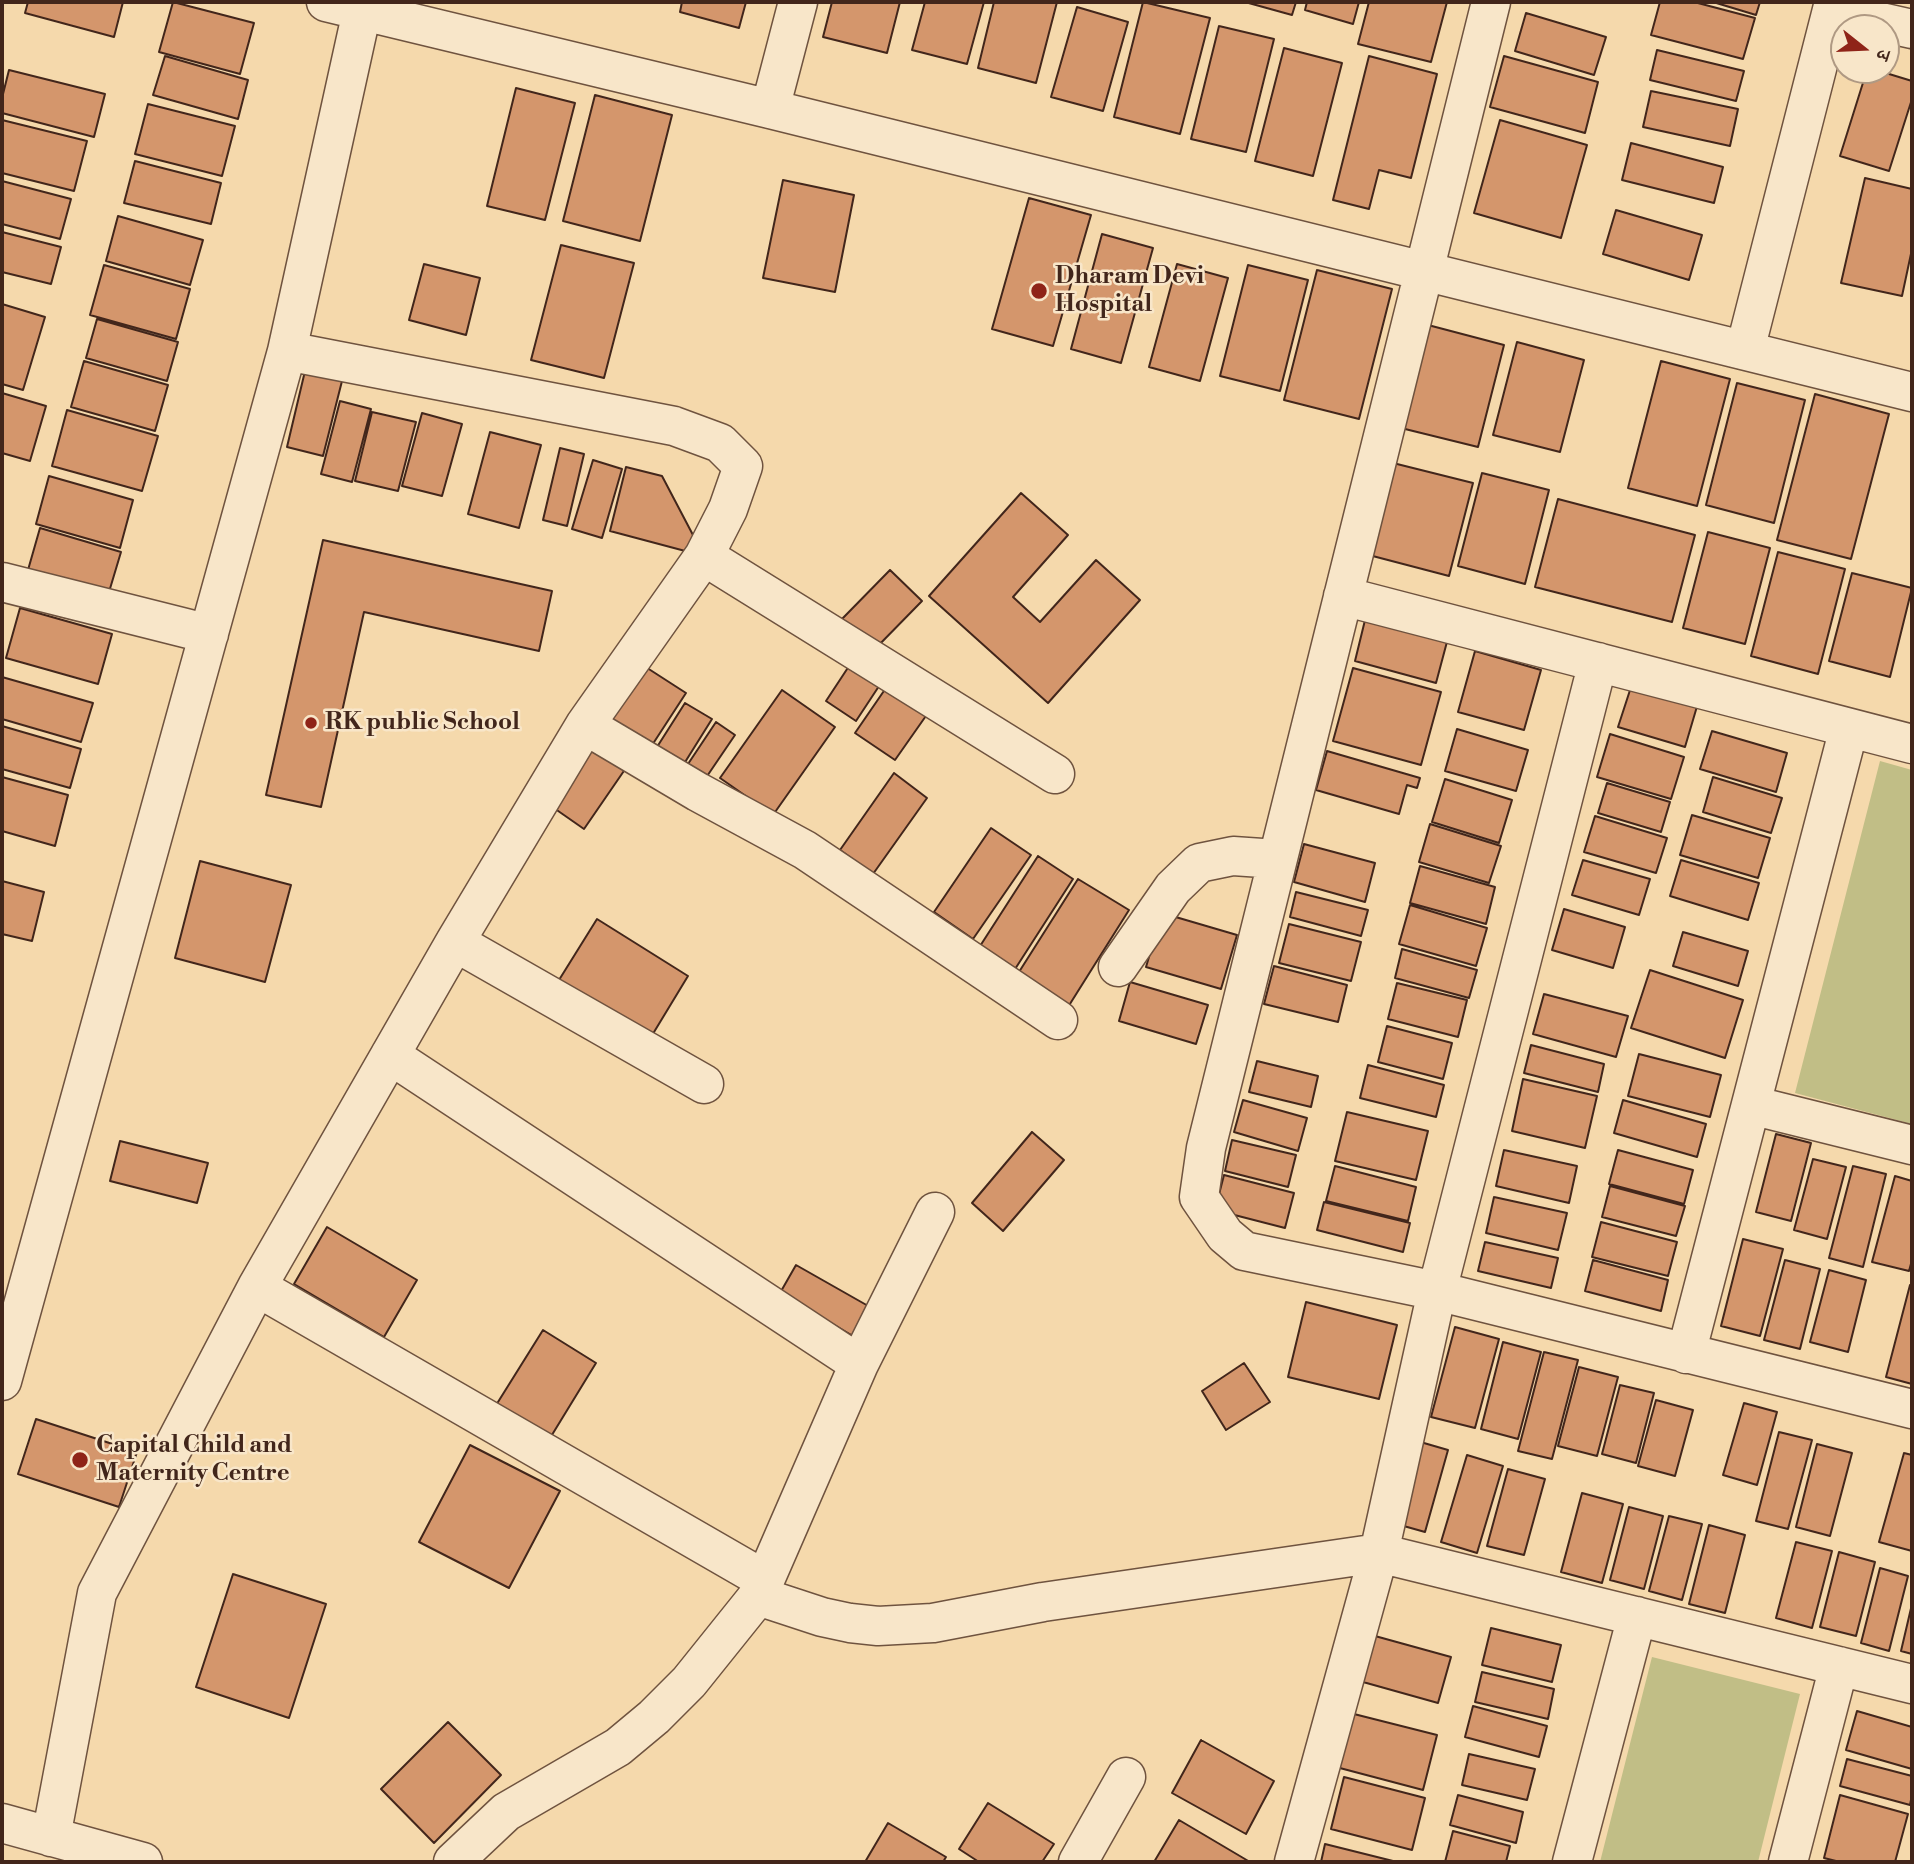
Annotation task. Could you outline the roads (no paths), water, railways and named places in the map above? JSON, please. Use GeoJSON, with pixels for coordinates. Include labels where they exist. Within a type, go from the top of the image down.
{"type":"FeatureCollection","features":[{"type":"Feature","properties":{"kind":"street"},"geometry":{"type":"LineString","coordinates":[[326,2],[770,109],[1912,392]]}},
{"type":"Feature","properties":{"kind":"street"},"geometry":{"type":"LineString","coordinates":[[770,109],[798,2]]}},
{"type":"Feature","properties":{"kind":"street"},"geometry":{"type":"LineString","coordinates":[[1491,2],[1206,1148],[1199,1198],[1225,1235],[1244,1251],[1437,1291],[1912,1409]]}},
{"type":"Feature","properties":{"kind":"street"},"geometry":{"type":"LineString","coordinates":[[1745,351],[1833,6],[1912,29]]}},
{"type":"Feature","properties":{"kind":"street"},"geometry":{"type":"LineString","coordinates":[[2,1381],[287,351],[362,11]]}},
{"type":"Feature","properties":{"kind":"street"},"geometry":{"type":"LineString","coordinates":[[51,1837],[97,1593],[257,1287],[454,942],[586,725],[705,556],[728,509],[743,466],[720,443],[674,426],[287,351]]}},
{"type":"Feature","properties":{"kind":"street"},"geometry":{"type":"LineString","coordinates":[[705,556],[1055,774]]}},
{"type":"Feature","properties":{"kind":"street"},"geometry":{"type":"LineString","coordinates":[[2,582],[209,634]]}},
{"type":"Feature","properties":{"kind":"street"},"geometry":{"type":"LineString","coordinates":[[1343,596],[1912,744]]}},
{"type":"Feature","properties":{"kind":"street"},"geometry":{"type":"LineString","coordinates":[[1294,1862],[1379,1553],[1437,1291],[1598,662]]}},
{"type":"Feature","properties":{"kind":"street"},"geometry":{"type":"LineString","coordinates":[[586,725],[698,792],[805,850],[1058,1020]]}},
{"type":"Feature","properties":{"kind":"street"},"geometry":{"type":"LineString","coordinates":[[1686,1354],[1849,728]]}},
{"type":"Feature","properties":{"kind":"street"},"geometry":{"type":"LineString","coordinates":[[1118,967],[1173,888],[1199,863],[1233,856],[1277,859]]}},
{"type":"Feature","properties":{"kind":"street"},"geometry":{"type":"LineString","coordinates":[[454,942],[704,1084]]}},
{"type":"Feature","properties":{"kind":"street"},"geometry":{"type":"LineString","coordinates":[[390,1055],[859,1363]]}},
{"type":"Feature","properties":{"kind":"street"},"geometry":{"type":"LineString","coordinates":[[1751,1105],[1912,1145]]}},
{"type":"Feature","properties":{"kind":"street"},"geometry":{"type":"LineString","coordinates":[[453,1862],[506,1812],[618,1746],[654,1717],[689,1682],[762,1588],[859,1363],[935,1212]]}},
{"type":"Feature","properties":{"kind":"street"},"geometry":{"type":"LineString","coordinates":[[257,1287],[799,1611],[850,1623],[878,1626],[933,1623],[1043,1602],[1379,1553],[1912,1684]]}},
{"type":"Feature","properties":{"kind":"street"},"geometry":{"type":"LineString","coordinates":[[1573,1862],[1637,1616]]}},
{"type":"Feature","properties":{"kind":"street"},"geometry":{"type":"LineString","coordinates":[[1788,1862],[1839,1666]]}},
{"type":"Feature","properties":{"kind":"street"},"geometry":{"type":"LineString","coordinates":[[1078,1862],[1126,1777]]}},
{"type":"Feature","properties":{"kind":"street"},"geometry":{"type":"LineString","coordinates":[[2,1823],[51,1837],[85,1855],[142,1862]]}},
{"type":"Feature","properties":{"kind":"place","name":"Dharam Devi Hospital"},"geometry":{"type":"Point","coordinates":[1039,291]}},
{"type":"Feature","properties":{"kind":"place","name":"RK public School"},"geometry":{"type":"Point","coordinates":[311,723]}},
{"type":"Feature","properties":{"kind":"place","name":"Capital Child and Maternity Centre"},"geometry":{"type":"Point","coordinates":[80,1460]}}]}
